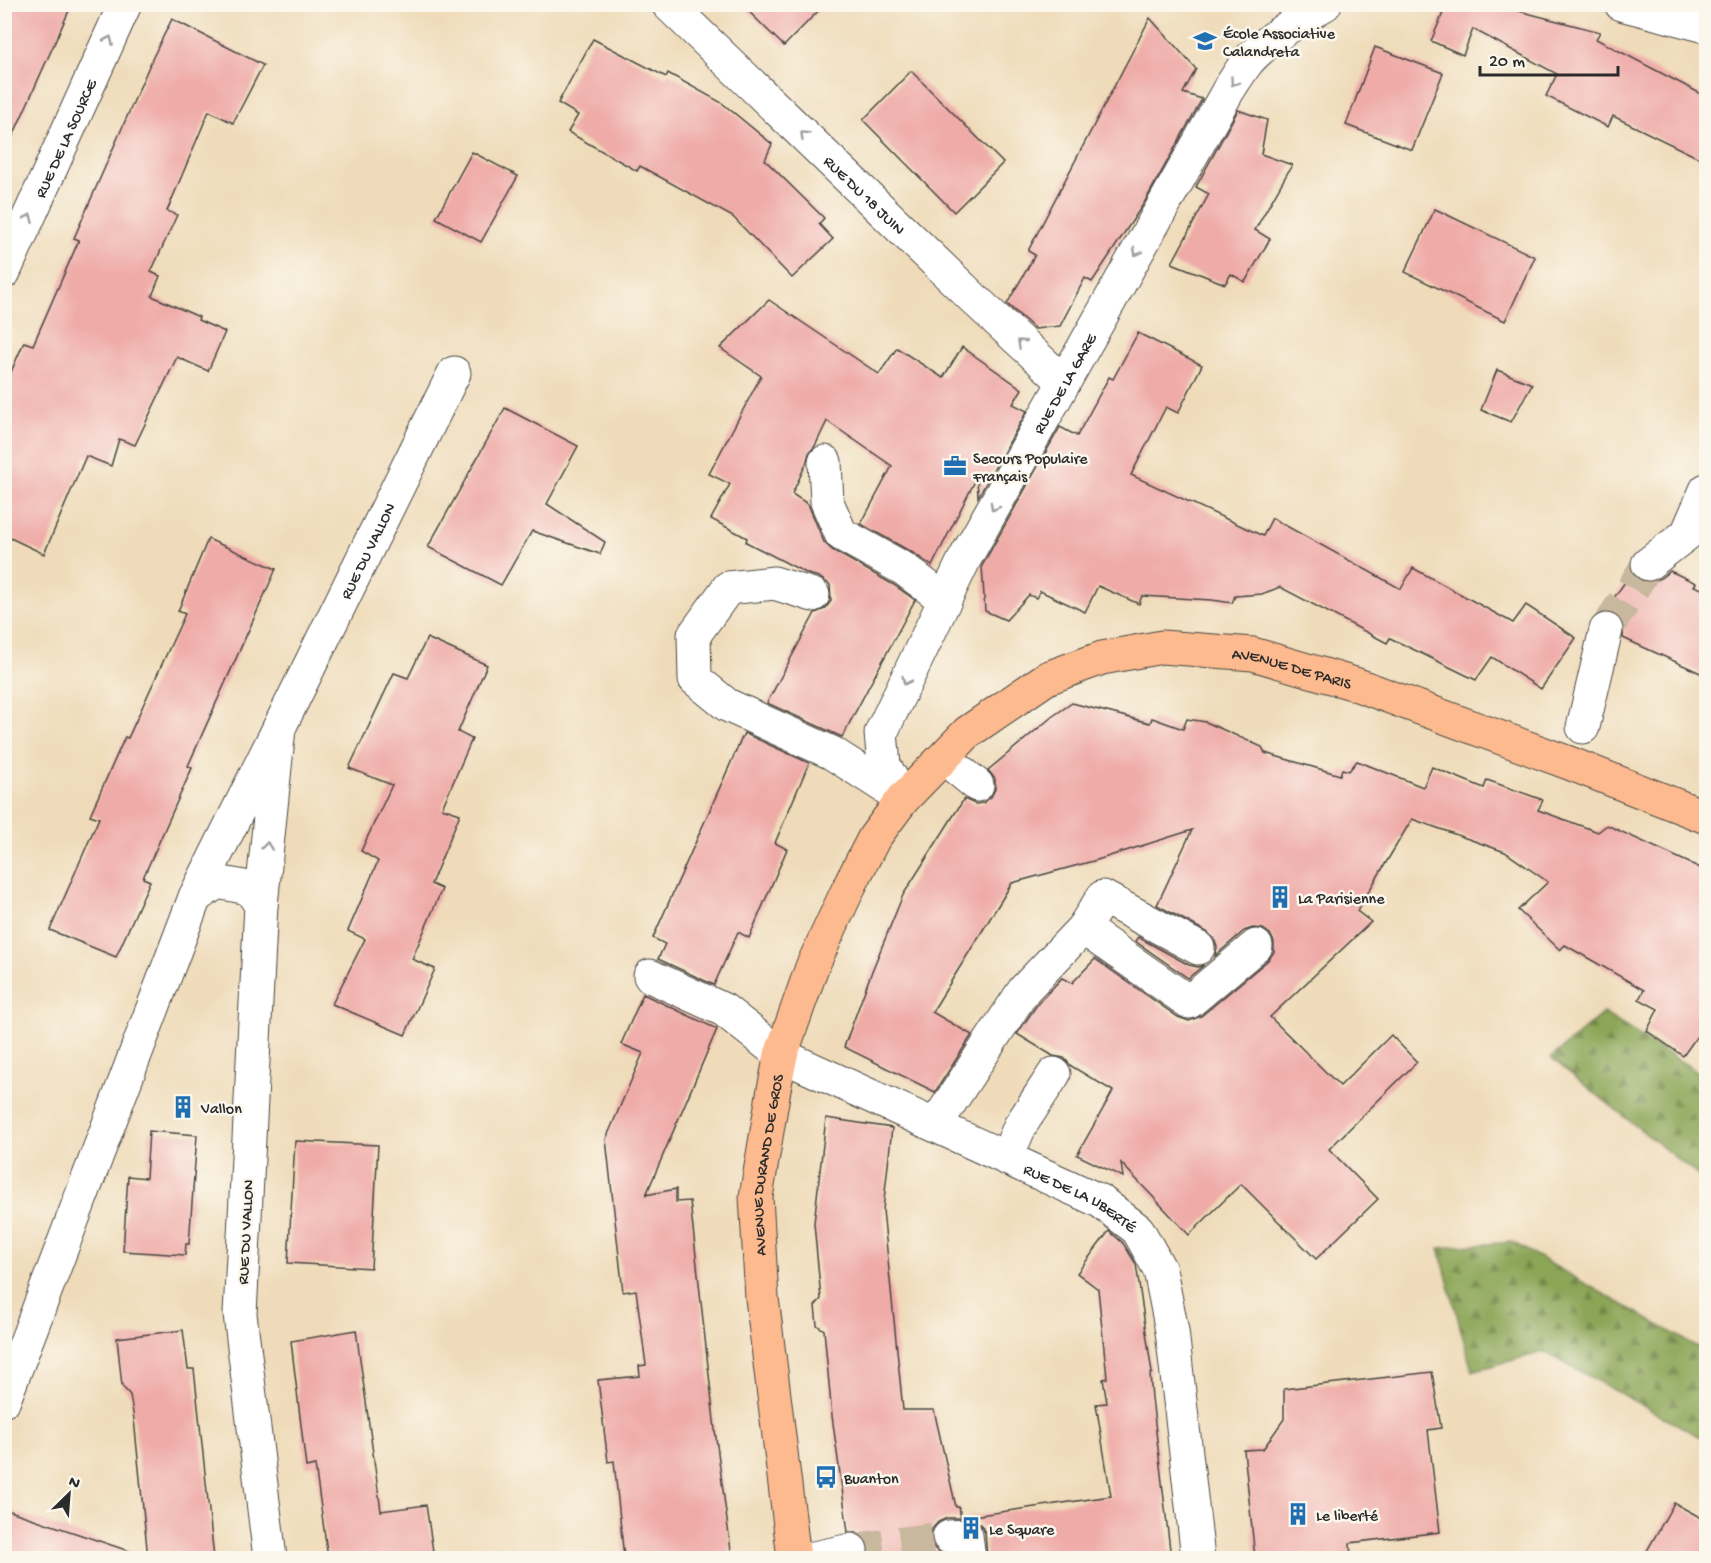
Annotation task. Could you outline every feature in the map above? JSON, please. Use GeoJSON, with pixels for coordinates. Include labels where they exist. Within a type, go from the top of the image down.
{"type":"FeatureCollection","features":[{"type":"Feature","properties":{"kind":"main road","name":"AVENUE DE PARIS"},"geometry":{"type":"LineString","coordinates":[[903,799],[968,732],[1047,678],[1102,658],[1162,647],[1253,654],[1355,684],[1707,817]]}},
{"type":"Feature","properties":{"kind":"main road","name":"AVENUE DURAND DE GROS"},"geometry":{"type":"LineString","coordinates":[[794,1558],[762,1298],[756,1197],[765,1135],[781,1055],[812,967],[874,838],[903,799]]}},
{"type":"Feature","properties":{"kind":"street","name":"RUE DE LA SOURCE"},"geometry":{"type":"LineString","coordinates":[[4,272],[125,4]]}},
{"type":"Feature","properties":{"kind":"street","name":"RUE DU 18 JUIN"},"geometry":{"type":"LineString","coordinates":[[668,4],[972,298],[1064,382]]}},
{"type":"Feature","properties":{"kind":"street","name":"RUE DE LA GARE"},"geometry":{"type":"LineString","coordinates":[[903,799],[884,765],[881,733],[964,560],[1229,89],[1256,54],[1300,18],[1325,4]]}},
{"type":"Feature","properties":{"kind":"street"},"geometry":{"type":"LineString","coordinates":[[1621,4],[1707,26]]}},
{"type":"Feature","properties":{"kind":"street","name":"RUE DU VALLON"},"geometry":{"type":"LineString","coordinates":[[4,1400],[195,897],[454,374]]}},
{"type":"Feature","properties":{"kind":"street"},"geometry":{"type":"LineString","coordinates":[[825,462],[827,502],[841,534],[904,569],[945,600]]}},
{"type":"Feature","properties":{"kind":"street"},"geometry":{"type":"LineString","coordinates":[[1648,564],[1697,539],[1707,490]]}},
{"type":"Feature","properties":{"kind":"street"},"geometry":{"type":"LineString","coordinates":[[813,595],[774,583],[728,588],[694,635],[695,680],[727,705],[832,753],[903,799]]}},
{"type":"Feature","properties":{"kind":"street"},"geometry":{"type":"LineString","coordinates":[[1583,727],[1606,630]]}},
{"type":"Feature","properties":{"kind":"street","name":"RUE DU VALLON"},"geometry":{"type":"LineString","coordinates":[[270,1558],[240,1314],[261,904],[279,728]]}},
{"type":"Feature","properties":{"kind":"street"},"geometry":{"type":"LineString","coordinates":[[944,758],[977,785]]}},
{"type":"Feature","properties":{"kind":"street"},"geometry":{"type":"LineString","coordinates":[[195,897],[217,882],[249,888],[261,904]]}},
{"type":"Feature","properties":{"kind":"street"},"geometry":{"type":"LineString","coordinates":[[1089,919],[1189,1002],[1256,946]]}},
{"type":"Feature","properties":{"kind":"street"},"geometry":{"type":"LineString","coordinates":[[1089,919],[1192,962]]}},
{"type":"Feature","properties":{"kind":"street"},"geometry":{"type":"LineString","coordinates":[[936,1124],[1024,990],[1089,919]]}},
{"type":"Feature","properties":{"kind":"street","name":"RUE DE LA LIBERTÉ"},"geometry":{"type":"LineString","coordinates":[[650,976],[724,1010],[781,1055],[1100,1201],[1138,1230],[1160,1270],[1172,1331],[1198,1558]]}},
{"type":"Feature","properties":{"kind":"street"},"geometry":{"type":"LineString","coordinates":[[1007,1157],[1020,1126],[1054,1074]]}},
{"type":"Feature","properties":{"kind":"street"},"geometry":{"type":"LineString","coordinates":[[814,1558],[850,1550]]}},
{"type":"Feature","properties":{"kind":"green space"},"geometry":{"type":"Polygon","coordinates":[[[1603,1013],[1706,1077],[1706,1182],[1551,1058],[1603,1013]]]}},
{"type":"Feature","properties":{"kind":"green space"},"geometry":{"type":"Polygon","coordinates":[[[1512,1242],[1706,1352],[1706,1440],[1544,1352],[1472,1371],[1439,1248],[1512,1242]]]}},
{"type":"Feature","properties":{"kind":"building"},"geometry":{"type":"Polygon","coordinates":[[[4,4],[72,4],[4,156],[4,4]]]}},
{"type":"Feature","properties":{"kind":"building"},"geometry":{"type":"Polygon","coordinates":[[[741,4],[825,4],[784,46],[741,4]]]}},
{"type":"Feature","properties":{"kind":"building"},"geometry":{"type":"Polygon","coordinates":[[[1428,4],[1492,4],[1600,32],[1596,39],[1707,97],[1707,162],[1613,116],[1608,127],[1546,96],[1557,74],[1473,29],[1463,55],[1431,41],[1443,13],[1428,4]]]}},
{"type":"Feature","properties":{"kind":"building"},"geometry":{"type":"Polygon","coordinates":[[[1150,18],[1196,69],[1183,93],[1202,99],[1144,203],[1092,282],[1085,278],[1060,326],[1035,329],[1007,304],[1035,255],[1028,251],[1150,18]]]}},
{"type":"Feature","properties":{"kind":"building"},"geometry":{"type":"Polygon","coordinates":[[[172,19],[263,65],[233,123],[209,111],[167,211],[177,215],[151,272],[160,276],[152,296],[199,317],[198,320],[225,332],[208,371],[177,357],[135,445],[119,439],[111,466],[86,456],[44,554],[4,535],[4,388],[24,342],[33,345],[79,240],[74,238],[153,57],[172,19]]]}},
{"type":"Feature","properties":{"kind":"building"},"geometry":{"type":"Polygon","coordinates":[[[593,39],[666,77],[668,73],[722,103],[772,144],[765,160],[824,218],[819,224],[833,239],[792,278],[733,217],[640,166],[637,171],[568,132],[578,115],[558,103],[593,39]]]}},
{"type":"Feature","properties":{"kind":"building"},"geometry":{"type":"Polygon","coordinates":[[[1375,47],[1443,73],[1412,150],[1346,125],[1375,47]]]}},
{"type":"Feature","properties":{"kind":"building"},"geometry":{"type":"Polygon","coordinates":[[[911,71],[1003,163],[954,212],[863,120],[911,71]]]}},
{"type":"Feature","properties":{"kind":"building"},"geometry":{"type":"Polygon","coordinates":[[[1238,110],[1267,120],[1261,154],[1292,165],[1255,230],[1270,239],[1245,282],[1231,274],[1225,284],[1172,263],[1209,194],[1196,187],[1238,110]]]}},
{"type":"Feature","properties":{"kind":"building"},"geometry":{"type":"Polygon","coordinates":[[[472,152],[518,176],[481,242],[436,218],[472,152]]]}},
{"type":"Feature","properties":{"kind":"building"},"geometry":{"type":"Polygon","coordinates":[[[1435,209],[1535,257],[1505,321],[1405,272],[1435,209]]]}},
{"type":"Feature","properties":{"kind":"building"},"geometry":{"type":"Polygon","coordinates":[[[769,300],[879,374],[897,348],[943,378],[962,347],[1022,389],[1013,404],[1027,411],[978,497],[977,477],[932,566],[861,524],[892,466],[827,421],[809,453],[792,494],[808,504],[824,542],[832,550],[894,585],[915,600],[842,737],[767,703],[815,613],[825,609],[831,601],[830,585],[819,577],[808,574],[746,542],[747,538],[711,519],[730,484],[709,474],[761,376],[720,348],[769,300]]]}},
{"type":"Feature","properties":{"kind":"building"},"geometry":{"type":"Polygon","coordinates":[[[1138,333],[1202,365],[1178,413],[1166,407],[1131,475],[1263,536],[1272,518],[1401,589],[1413,568],[1513,623],[1526,605],[1576,638],[1541,689],[1492,657],[1476,680],[1390,638],[1387,643],[1280,587],[1262,594],[1235,596],[1232,603],[1142,596],[1139,604],[1098,586],[1085,612],[1040,591],[1036,598],[1029,595],[1006,620],[985,611],[982,566],[1060,427],[1077,436],[1109,377],[1113,379],[1138,333]]]}},
{"type":"Feature","properties":{"kind":"building"},"geometry":{"type":"Polygon","coordinates":[[[1497,370],[1532,384],[1511,422],[1481,410],[1497,370]]]}},
{"type":"Feature","properties":{"kind":"building"},"geometry":{"type":"Polygon","coordinates":[[[505,408],[578,446],[547,504],[605,542],[600,554],[532,531],[501,585],[428,547],[505,408]]]}},
{"type":"Feature","properties":{"kind":"building"},"geometry":{"type":"Polygon","coordinates":[[[208,539],[276,569],[188,766],[192,768],[143,878],[150,881],[116,957],[50,930],[99,818],[90,815],[185,614],[178,611],[208,539]]]}},
{"type":"Feature","properties":{"kind":"building"},"geometry":{"type":"Polygon","coordinates":[[[1670,571],[1696,583],[1694,586],[1707,591],[1707,676],[1623,638],[1624,625],[1619,617],[1611,612],[1604,612],[1632,572],[1640,581],[1650,583],[1670,571]]]}},
{"type":"Feature","properties":{"kind":"building"},"geometry":{"type":"Polygon","coordinates":[[[427,638],[487,665],[458,732],[472,739],[442,808],[460,814],[431,884],[442,889],[412,959],[435,969],[405,1035],[332,1004],[365,939],[348,931],[378,861],[361,851],[392,785],[349,768],[394,673],[408,678],[427,638]]]}},
{"type":"Feature","properties":{"kind":"building"},"geometry":{"type":"Polygon","coordinates":[[[1072,703],[1150,723],[1152,718],[1183,729],[1187,719],[1206,722],[1262,747],[1265,753],[1340,775],[1342,769],[1349,771],[1357,761],[1423,787],[1432,767],[1484,788],[1487,780],[1543,800],[1538,810],[1598,832],[1607,825],[1707,871],[1707,1022],[1683,1056],[1647,1031],[1658,1009],[1639,999],[1644,990],[1565,945],[1560,950],[1518,910],[1548,882],[1505,852],[1412,819],[1357,911],[1371,922],[1270,1017],[1340,1086],[1391,1035],[1417,1062],[1329,1149],[1378,1199],[1316,1259],[1241,1184],[1189,1235],[1121,1163],[1123,1177],[1077,1155],[1113,1091],[1071,1066],[1064,1058],[1053,1056],[1017,1034],[1039,1002],[1062,978],[1072,983],[1095,959],[1178,1017],[1189,1021],[1201,1016],[1268,960],[1274,952],[1274,942],[1270,934],[1263,929],[1253,928],[1244,931],[1215,956],[1217,947],[1214,939],[1207,932],[1157,905],[1192,830],[1097,860],[1012,883],[932,1012],[972,1035],[935,1092],[844,1047],[903,895],[964,799],[975,804],[983,803],[991,797],[995,789],[995,779],[988,770],[1072,703]]]}},
{"type":"Feature","properties":{"kind":"building"},"geometry":{"type":"Polygon","coordinates":[[[744,733],[809,763],[775,843],[787,849],[749,938],[738,932],[714,985],[658,959],[665,944],[653,938],[744,733]]]}},
{"type":"Feature","properties":{"kind":"building"},"geometry":{"type":"Polygon","coordinates":[[[1138,937],[1189,965],[1198,967],[1204,965],[1188,978],[1135,941],[1138,937]]]}},
{"type":"Feature","properties":{"kind":"building"},"geometry":{"type":"Polygon","coordinates":[[[643,994],[717,1029],[646,1195],[676,1189],[676,1202],[690,1201],[715,1430],[732,1558],[624,1558],[614,1461],[608,1462],[598,1380],[640,1376],[639,1366],[646,1365],[636,1290],[623,1292],[606,1139],[643,1053],[621,1044],[643,994]]]}},
{"type":"Feature","properties":{"kind":"building"},"geometry":{"type":"Polygon","coordinates":[[[826,1118],[892,1128],[883,1210],[903,1410],[934,1410],[956,1507],[959,1507],[961,1518],[947,1518],[938,1522],[932,1529],[930,1539],[934,1548],[950,1558],[867,1558],[869,1547],[865,1538],[857,1532],[848,1532],[832,1416],[824,1330],[817,1325],[815,1306],[821,1299],[814,1223],[826,1118]]]}},
{"type":"Feature","properties":{"kind":"building"},"geometry":{"type":"Polygon","coordinates":[[[149,1131],[197,1135],[189,1244],[186,1244],[185,1255],[123,1251],[128,1176],[146,1178],[149,1131]]]}},
{"type":"Feature","properties":{"kind":"building"},"geometry":{"type":"Polygon","coordinates":[[[295,1141],[378,1145],[371,1268],[288,1263],[295,1141]]]}},
{"type":"Feature","properties":{"kind":"building"},"geometry":{"type":"Polygon","coordinates":[[[1109,1231],[1123,1243],[1136,1264],[1152,1373],[1150,1374],[1152,1398],[1171,1558],[987,1558],[985,1533],[981,1525],[974,1519],[966,1517],[1111,1496],[1096,1404],[1107,1403],[1103,1379],[1107,1378],[1098,1289],[1077,1273],[1109,1231]]]}},
{"type":"Feature","properties":{"kind":"building"},"geometry":{"type":"Polygon","coordinates":[[[183,1330],[188,1369],[194,1369],[214,1558],[148,1558],[134,1419],[130,1395],[122,1386],[117,1338],[183,1330]]]}},
{"type":"Feature","properties":{"kind":"building"},"geometry":{"type":"Polygon","coordinates":[[[356,1330],[381,1511],[426,1505],[434,1558],[328,1558],[315,1465],[306,1467],[291,1341],[356,1330]]]}},
{"type":"Feature","properties":{"kind":"building"},"geometry":{"type":"Polygon","coordinates":[[[1432,1372],[1441,1428],[1428,1430],[1440,1532],[1350,1543],[1351,1558],[1255,1558],[1244,1450],[1263,1449],[1284,1419],[1284,1389],[1432,1372]]]}},
{"type":"Feature","properties":{"kind":"building"},"geometry":{"type":"Polygon","coordinates":[[[1674,1503],[1707,1521],[1707,1558],[1643,1558],[1674,1503]]]}},
{"type":"Feature","properties":{"kind":"building"},"geometry":{"type":"Polygon","coordinates":[[[4,1509],[132,1552],[131,1558],[4,1558],[4,1509]]]}},
{"type":"Feature","properties":{"kind":"tunnel"},"geometry":{"type":"LineString","coordinates":[[1606,630],[1648,564]]}},
{"type":"Feature","properties":{"kind":"tunnel"},"geometry":{"type":"LineString","coordinates":[[851,1550],[949,1537]]}},
{"type":"Feature","properties":{"kind":"place","name":"École Associative Calandreta"},"geometry":{"type":"Point","coordinates":[1205,41]}},
{"type":"Feature","properties":{"kind":"place","name":"Secours Populaire Français"},"geometry":{"type":"Point","coordinates":[955,466]}},
{"type":"Feature","properties":{"kind":"place","name":"La Parisienne"},"geometry":{"type":"Point","coordinates":[1280,897]}},
{"type":"Feature","properties":{"kind":"place","name":"Vallon"},"geometry":{"type":"Point","coordinates":[183,1107]}},
{"type":"Feature","properties":{"kind":"place","name":"Buanton"},"geometry":{"type":"Point","coordinates":[826,1477]}},
{"type":"Feature","properties":{"kind":"place","name":"Le liberté"},"geometry":{"type":"Point","coordinates":[1298,1514]}},
{"type":"Feature","properties":{"kind":"place","name":"Le Square"},"geometry":{"type":"Point","coordinates":[971,1528]}}]}
